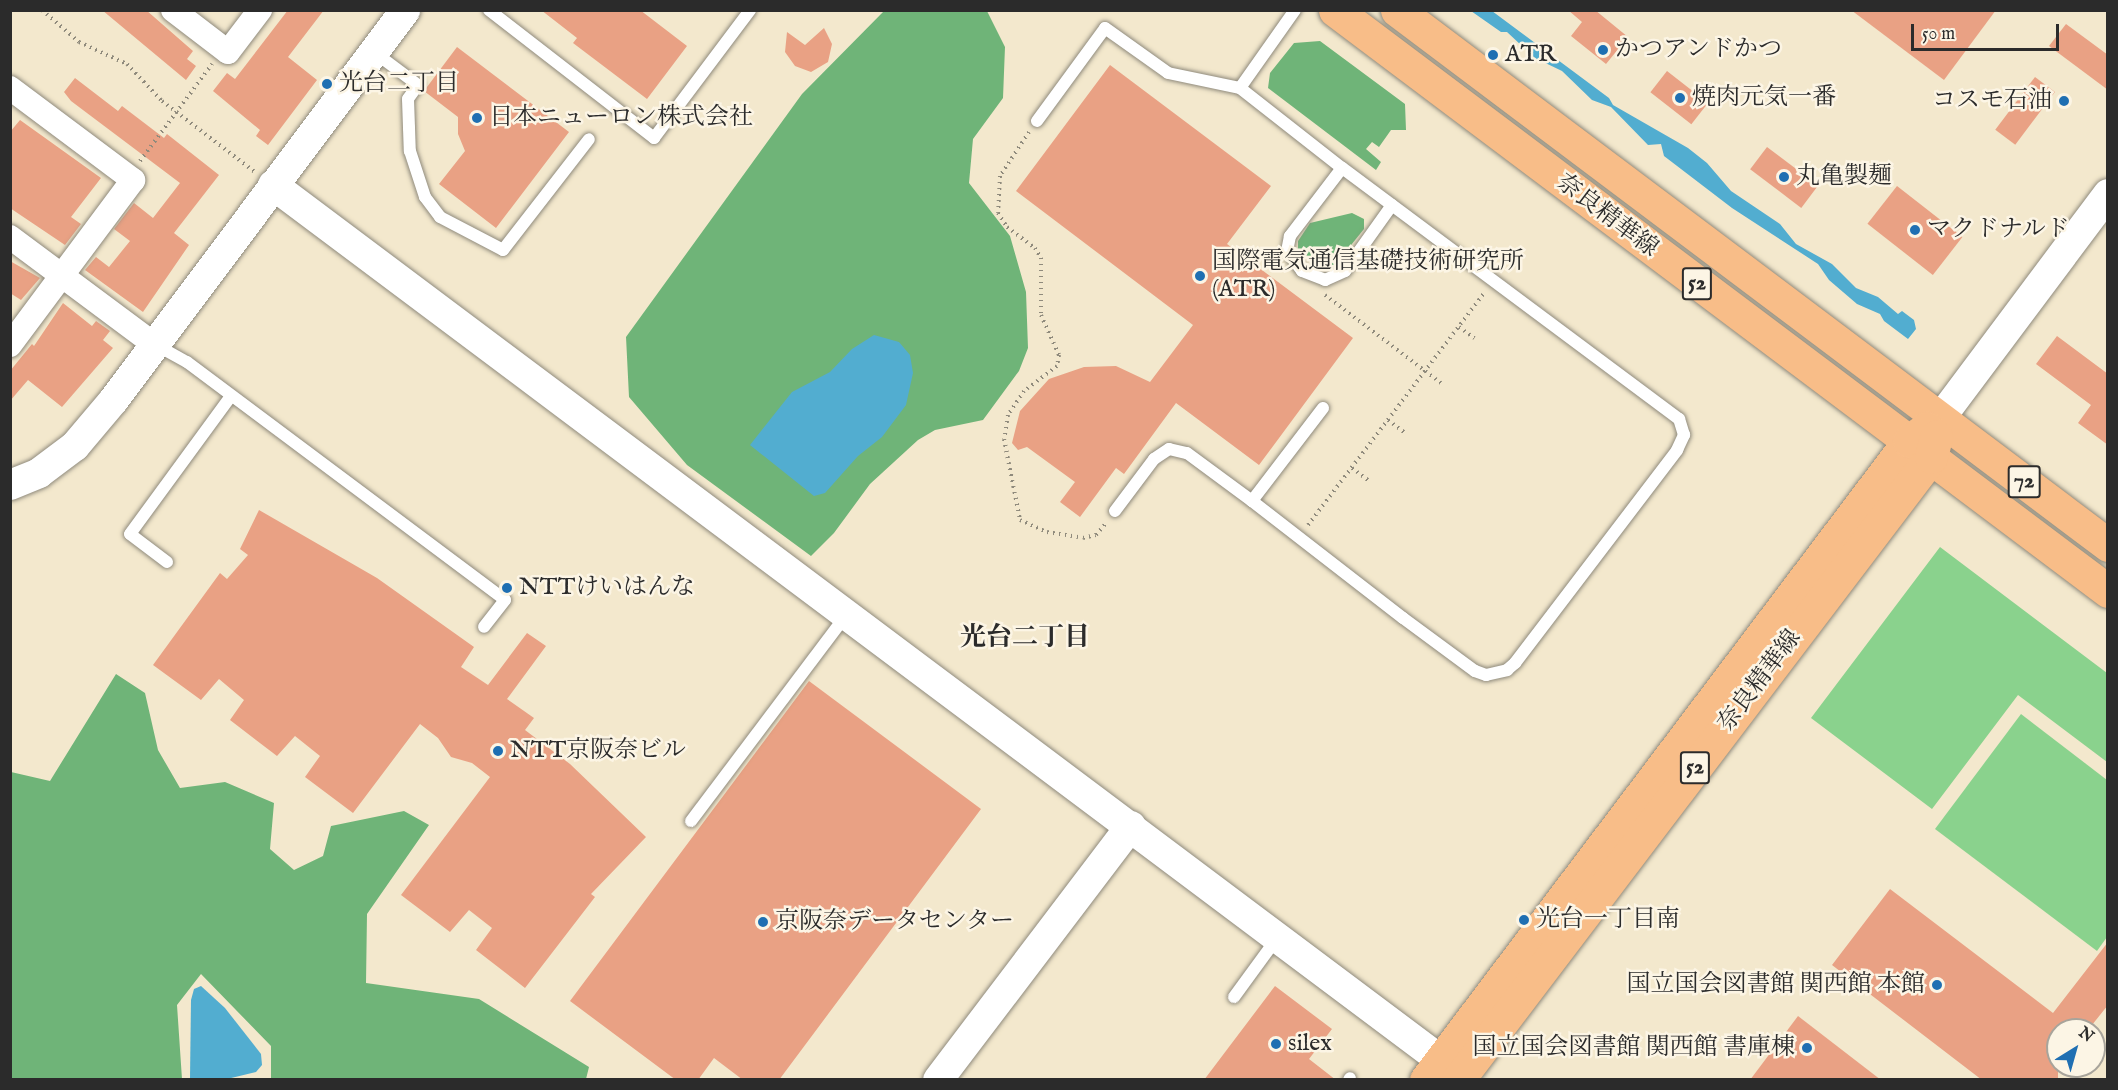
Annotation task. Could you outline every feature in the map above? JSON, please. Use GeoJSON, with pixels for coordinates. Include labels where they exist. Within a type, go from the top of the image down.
{"type":"FeatureCollection","features":[{"type":"Feature","properties":{"kind":"main road","name":"奈良精華線"},"geometry":{"type":"LineString","coordinates":[[1335,10],[1920,449]]}},
{"type":"Feature","properties":{"kind":"main road","name":"奈良精華線"},"geometry":{"type":"LineString","coordinates":[[1396,10],[1939,420],[1920,449],[1447,1074]]}},
{"type":"Feature","properties":{"kind":"main road","name":"72"},"geometry":{"type":"LineString","coordinates":[[1939,420],[2108,545]]}},
{"type":"Feature","properties":{"kind":"main road","name":"72"},"geometry":{"type":"LineString","coordinates":[[1920,449],[2108,591]]}},
{"type":"Feature","properties":{"kind":"street"},"geometry":{"type":"LineString","coordinates":[[173,10],[228,52],[260,10]]}},
{"type":"Feature","properties":{"kind":"street"},"geometry":{"type":"LineString","coordinates":[[10,485],[39,473],[75,446],[155,345],[265,179],[374,52],[405,10]]}},
{"type":"Feature","properties":{"kind":"street"},"geometry":{"type":"LineString","coordinates":[[10,88],[133,180],[64,276],[10,345]]}},
{"type":"Feature","properties":{"kind":"street"},"geometry":{"type":"LineString","coordinates":[[265,179],[1278,937],[1447,1074]]}},
{"type":"Feature","properties":{"kind":"street"},"geometry":{"type":"LineString","coordinates":[[1939,420],[2108,194]]}},
{"type":"Feature","properties":{"kind":"street"},"geometry":{"type":"LineString","coordinates":[[10,237],[155,345]]}},
{"type":"Feature","properties":{"kind":"street"},"geometry":{"type":"LineString","coordinates":[[938,1080],[1131,826]]}},
{"type":"Feature","properties":{"kind":"lane"},"geometry":{"type":"LineString","coordinates":[[489,10],[654,138],[750,10]]}},
{"type":"Feature","properties":{"kind":"lane"},"geometry":{"type":"LineString","coordinates":[[1240,88],[1295,10]]}},
{"type":"Feature","properties":{"kind":"lane"},"geometry":{"type":"LineString","coordinates":[[1037,121],[1106,28],[1168,73],[1240,88],[1250,99],[1679,419],[1684,435],[1677,450],[1515,663],[1507,670],[1486,675],[1475,671],[1187,453],[1169,449],[1154,459],[1115,511]]}},
{"type":"Feature","properties":{"kind":"lane"},"geometry":{"type":"LineString","coordinates":[[374,52],[418,85],[408,99],[410,151],[425,197],[440,217],[503,250],[589,139]]}},
{"type":"Feature","properties":{"kind":"lane"},"geometry":{"type":"LineString","coordinates":[[1342,168],[1290,236],[1287,251],[1302,271],[1325,280],[1346,271],[1392,205]]}},
{"type":"Feature","properties":{"kind":"lane"},"geometry":{"type":"LineString","coordinates":[[155,345],[188,362],[505,600],[484,627]]}},
{"type":"Feature","properties":{"kind":"lane"},"geometry":{"type":"LineString","coordinates":[[167,562],[130,534],[231,396]]}},
{"type":"Feature","properties":{"kind":"lane"},"geometry":{"type":"LineString","coordinates":[[1252,501],[1323,408]]}},
{"type":"Feature","properties":{"kind":"lane"},"geometry":{"type":"LineString","coordinates":[[692,821],[848,613]]}},
{"type":"Feature","properties":{"kind":"lane"},"geometry":{"type":"LineString","coordinates":[[1234,997],[1278,937]]}},
{"type":"Feature","properties":{"kind":"path"},"geometry":{"type":"LineString","coordinates":[[42,10],[79,42],[127,64],[177,113],[265,179]]}},
{"type":"Feature","properties":{"kind":"path"},"geometry":{"type":"LineString","coordinates":[[129,177],[223,48]]}},
{"type":"Feature","properties":{"kind":"path"},"geometry":{"type":"LineString","coordinates":[[1037,121],[1002,169],[996,194],[1000,219],[1035,248],[1041,258],[1041,315],[1059,355],[1057,366],[1024,391],[1004,428],[1017,507],[1020,520],[1034,527],[1083,538],[1096,535],[1115,511]]}},
{"type":"Feature","properties":{"kind":"path"},"geometry":{"type":"LineString","coordinates":[[1313,275],[1318,290],[1441,383]]}},
{"type":"Feature","properties":{"kind":"path"},"geometry":{"type":"LineString","coordinates":[[1298,539],[1494,280]]}},
{"type":"Feature","properties":{"kind":"path"},"geometry":{"type":"LineString","coordinates":[[1459,327],[1474,338]]}},
{"type":"Feature","properties":{"kind":"path"},"geometry":{"type":"LineString","coordinates":[[1388,420],[1404,432]]}},
{"type":"Feature","properties":{"kind":"path"},"geometry":{"type":"LineString","coordinates":[[1352,468],[1368,480]]}},
{"type":"Feature","properties":{"kind":"green space"},"geometry":{"type":"Polygon","coordinates":[[[884,11],[987,11],[1005,47],[1003,98],[973,139],[969,183],[1010,236],[1026,292],[1028,348],[1019,371],[983,420],[935,430],[918,440],[870,484],[834,533],[811,556],[687,465],[629,397],[626,337],[802,94],[884,11]]]}},
{"type":"Feature","properties":{"kind":"green space"},"geometry":{"type":"Polygon","coordinates":[[[1320,41],[1405,104],[1406,130],[1391,130],[1379,147],[1372,142],[1366,149],[1381,162],[1376,170],[1268,88],[1270,73],[1294,43],[1320,41]]]}},
{"type":"Feature","properties":{"kind":"green space"},"geometry":{"type":"Polygon","coordinates":[[[1352,213],[1364,219],[1364,229],[1335,265],[1315,265],[1298,251],[1298,241],[1310,223],[1352,213]]]}},
{"type":"Feature","properties":{"kind":"green space"},"geometry":{"type":"Polygon","coordinates":[[[1940,547],[2107,673],[2107,762],[2018,695],[1932,809],[1811,718],[1940,547]]]}},
{"type":"Feature","properties":{"kind":"green space"},"geometry":{"type":"Polygon","coordinates":[[[116,674],[145,693],[158,750],[180,788],[225,782],[274,803],[270,849],[294,870],[323,856],[331,826],[404,811],[429,825],[367,914],[366,983],[479,999],[589,1067],[586,1079],[271,1079],[271,1046],[201,974],[177,1005],[182,1079],[11,1079],[11,772],[50,781],[116,674]]]}},
{"type":"Feature","properties":{"kind":"green space"},"geometry":{"type":"Polygon","coordinates":[[[2021,714],[2107,780],[2107,937],[2097,951],[1935,829],[2021,714]]]}},
{"type":"Feature","properties":{"kind":"water"},"geometry":{"type":"Polygon","coordinates":[[[1471,11],[1492,11],[1609,98],[1613,105],[1688,148],[1707,163],[1731,191],[1780,224],[1796,244],[1832,264],[1856,288],[1878,297],[1898,314],[1902,311],[1914,320],[1916,329],[1908,339],[1884,321],[1880,314],[1857,304],[1829,280],[1818,264],[1732,208],[1664,156],[1661,144],[1648,145],[1611,107],[1592,100],[1562,71],[1535,58],[1507,32],[1501,32],[1471,11]]]}},
{"type":"Feature","properties":{"kind":"water"},"geometry":{"type":"Polygon","coordinates":[[[874,335],[899,342],[910,355],[913,373],[906,405],[882,437],[858,456],[825,493],[814,496],[750,445],[792,392],[830,372],[852,349],[874,335]]]}},
{"type":"Feature","properties":{"kind":"water"},"geometry":{"type":"Polygon","coordinates":[[[201,986],[225,1008],[261,1054],[262,1065],[256,1072],[227,1079],[190,1079],[191,1000],[194,989],[201,986]]]}},
{"type":"Feature","properties":{"kind":"building"},"geometry":{"type":"Polygon","coordinates":[[[102,10],[146,10],[193,51],[187,59],[196,66],[186,80],[102,10]]]}},
{"type":"Feature","properties":{"kind":"building"},"geometry":{"type":"Polygon","coordinates":[[[288,10],[324,10],[288,57],[317,80],[268,145],[256,136],[260,130],[213,91],[227,73],[235,79],[288,10]]]}},
{"type":"Feature","properties":{"kind":"building"},"geometry":{"type":"Polygon","coordinates":[[[541,10],[640,10],[687,46],[647,99],[573,43],[577,38],[541,10]]]}},
{"type":"Feature","properties":{"kind":"building","name":"かつアンドかつ"},"geometry":{"type":"Polygon","coordinates":[[[1568,10],[1595,10],[1628,37],[1606,64],[1571,36],[1582,22],[1568,10]]]}},
{"type":"Feature","properties":{"kind":"building"},"geometry":{"type":"Polygon","coordinates":[[[1851,10],[1996,10],[1944,80],[1851,10]]]}},
{"type":"Feature","properties":{"kind":"building"},"geometry":{"type":"Polygon","coordinates":[[[2066,24],[2108,55],[2108,90],[2049,46],[2066,24]]]}},
{"type":"Feature","properties":{"kind":"building"},"geometry":{"type":"Polygon","coordinates":[[[824,28],[832,44],[828,62],[811,72],[795,66],[785,52],[787,32],[805,45],[824,28]]]}},
{"type":"Feature","properties":{"kind":"building"},"geometry":{"type":"Polygon","coordinates":[[[457,47],[569,132],[496,228],[439,184],[465,151],[458,134],[458,117],[424,91],[457,47]]]}},
{"type":"Feature","properties":{"kind":"building","name":"国際電気通信基礎技術研究所 (ATR)"},"geometry":{"type":"Polygon","coordinates":[[[1110,65],[1271,186],[1227,244],[1353,338],[1259,465],[1176,403],[1124,474],[1116,468],[1080,517],[1060,502],[1075,482],[1027,447],[1018,450],[1012,443],[1020,411],[1049,379],[1084,367],[1116,366],[1150,382],[1193,325],[1016,191],[1110,65]]]}},
{"type":"Feature","properties":{"kind":"building","name":"焼肉元気一番"},"geometry":{"type":"Polygon","coordinates":[[[1667,71],[1708,103],[1691,124],[1650,92],[1667,71]]]}},
{"type":"Feature","properties":{"kind":"building"},"geometry":{"type":"Polygon","coordinates":[[[2035,77],[2055,92],[2015,145],[1995,130],[2035,77]]]}},
{"type":"Feature","properties":{"kind":"building"},"geometry":{"type":"Polygon","coordinates":[[[75,78],[118,111],[122,106],[164,138],[167,134],[219,175],[174,233],[189,245],[143,312],[85,270],[96,257],[109,267],[130,241],[114,229],[134,203],[153,218],[180,183],[71,101],[64,92],[75,78]]]}},
{"type":"Feature","properties":{"kind":"building"},"geometry":{"type":"Polygon","coordinates":[[[20,120],[101,178],[71,217],[81,224],[65,245],[10,208],[10,132],[20,120]]]}},
{"type":"Feature","properties":{"kind":"building","name":"丸亀製麺"},"geometry":{"type":"Polygon","coordinates":[[[1767,147],[1818,186],[1801,208],[1750,169],[1767,147]]]}},
{"type":"Feature","properties":{"kind":"building","name":"マクドナルド"},"geometry":{"type":"Polygon","coordinates":[[[1897,186],[1962,237],[1933,275],[1867,224],[1897,186]]]}},
{"type":"Feature","properties":{"kind":"building"},"geometry":{"type":"Polygon","coordinates":[[[10,261],[40,278],[21,300],[10,293],[10,261]]]}},
{"type":"Feature","properties":{"kind":"building"},"geometry":{"type":"Polygon","coordinates":[[[63,303],[92,326],[96,321],[110,331],[103,340],[113,348],[62,407],[28,380],[10,401],[10,371],[32,344],[34,346],[63,303]]]}},
{"type":"Feature","properties":{"kind":"building"},"geometry":{"type":"Polygon","coordinates":[[[2057,336],[2108,374],[2108,445],[2078,423],[2091,405],[2036,364],[2057,336]]]}},
{"type":"Feature","properties":{"kind":"building","name":"NTT京阪奈ビル"},"geometry":{"type":"Polygon","coordinates":[[[259,510],[377,578],[474,647],[461,667],[488,685],[527,633],[546,646],[507,699],[534,718],[525,730],[570,764],[646,837],[591,894],[595,897],[525,988],[476,950],[492,928],[469,910],[450,932],[401,895],[490,777],[472,763],[451,757],[438,738],[420,724],[353,813],[305,777],[320,756],[295,736],[277,756],[230,720],[244,700],[219,679],[201,700],[153,665],[220,573],[227,579],[248,555],[240,549],[259,510]]]}},
{"type":"Feature","properties":{"kind":"building","name":"京阪奈データセンター"},"geometry":{"type":"Polygon","coordinates":[[[809,681],[981,809],[779,1080],[743,1080],[714,1058],[698,1080],[676,1080],[570,1001],[809,681]]]}},
{"type":"Feature","properties":{"kind":"building","name":"国立国会図書館 関西館 本館"},"geometry":{"type":"Polygon","coordinates":[[[1890,889],[2053,1013],[2108,942],[2108,1005],[2098,1018],[2046,1018],[2046,1078],[2058,1078],[2058,1080],[1982,1080],[1832,965],[1890,889]]]}},
{"type":"Feature","properties":{"kind":"building","name":"silex"},"geometry":{"type":"Polygon","coordinates":[[[1275,986],[1332,1029],[1309,1059],[1336,1080],[1204,1080],[1275,986]]]}},
{"type":"Feature","properties":{"kind":"building","name":"国立国会図書館 関西館 書庫棟"},"geometry":{"type":"Polygon","coordinates":[[[1798,1016],[1881,1080],[1750,1080],[1798,1016]]]}},
{"type":"Feature","properties":{"kind":"place","name":"かつアンドかつ"},"geometry":{"type":"Point","coordinates":[1603,50]}},
{"type":"Feature","properties":{"kind":"place","name":"ATR"},"geometry":{"type":"Point","coordinates":[1493,55]}},
{"type":"Feature","properties":{"kind":"place","name":"光台二丁目"},"geometry":{"type":"Point","coordinates":[327,84]}},
{"type":"Feature","properties":{"kind":"place","name":"焼肉元気一番"},"geometry":{"type":"Point","coordinates":[1680,98]}},
{"type":"Feature","properties":{"kind":"place","name":"コスモ石油"},"geometry":{"type":"Point","coordinates":[2064,101]}},
{"type":"Feature","properties":{"kind":"place","name":"日本ニューロン株式会社"},"geometry":{"type":"Point","coordinates":[477,118]}},
{"type":"Feature","properties":{"kind":"place","name":"丸亀製麺"},"geometry":{"type":"Point","coordinates":[1784,177]}},
{"type":"Feature","properties":{"kind":"place","name":"マクドナルド"},"geometry":{"type":"Point","coordinates":[1915,230]}},
{"type":"Feature","properties":{"kind":"place","name":"国際電気通信基礎技術研究所 (ATR)"},"geometry":{"type":"Point","coordinates":[1200,276]}},
{"type":"Feature","properties":{"kind":"place","name":"NTTけいはんな"},"geometry":{"type":"Point","coordinates":[507,588]}},
{"type":"Feature","properties":{"kind":"place","name":"NTT京阪奈ビル"},"geometry":{"type":"Point","coordinates":[498,751]}},
{"type":"Feature","properties":{"kind":"place","name":"光台一丁目南"},"geometry":{"type":"Point","coordinates":[1524,920]}},
{"type":"Feature","properties":{"kind":"place","name":"京阪奈データセンター"},"geometry":{"type":"Point","coordinates":[763,922]}},
{"type":"Feature","properties":{"kind":"place","name":"国立国会図書館 関西館 本館"},"geometry":{"type":"Point","coordinates":[1937,985]}},
{"type":"Feature","properties":{"kind":"place","name":"silex"},"geometry":{"type":"Point","coordinates":[1276,1044]}},
{"type":"Feature","properties":{"kind":"place","name":"国立国会図書館 関西館 書庫棟"},"geometry":{"type":"Point","coordinates":[1807,1048]}},
{"type":"Feature","properties":{"kind":"district","name":"光台二丁目"},"geometry":{"type":"Point","coordinates":[1025,638]}}]}
